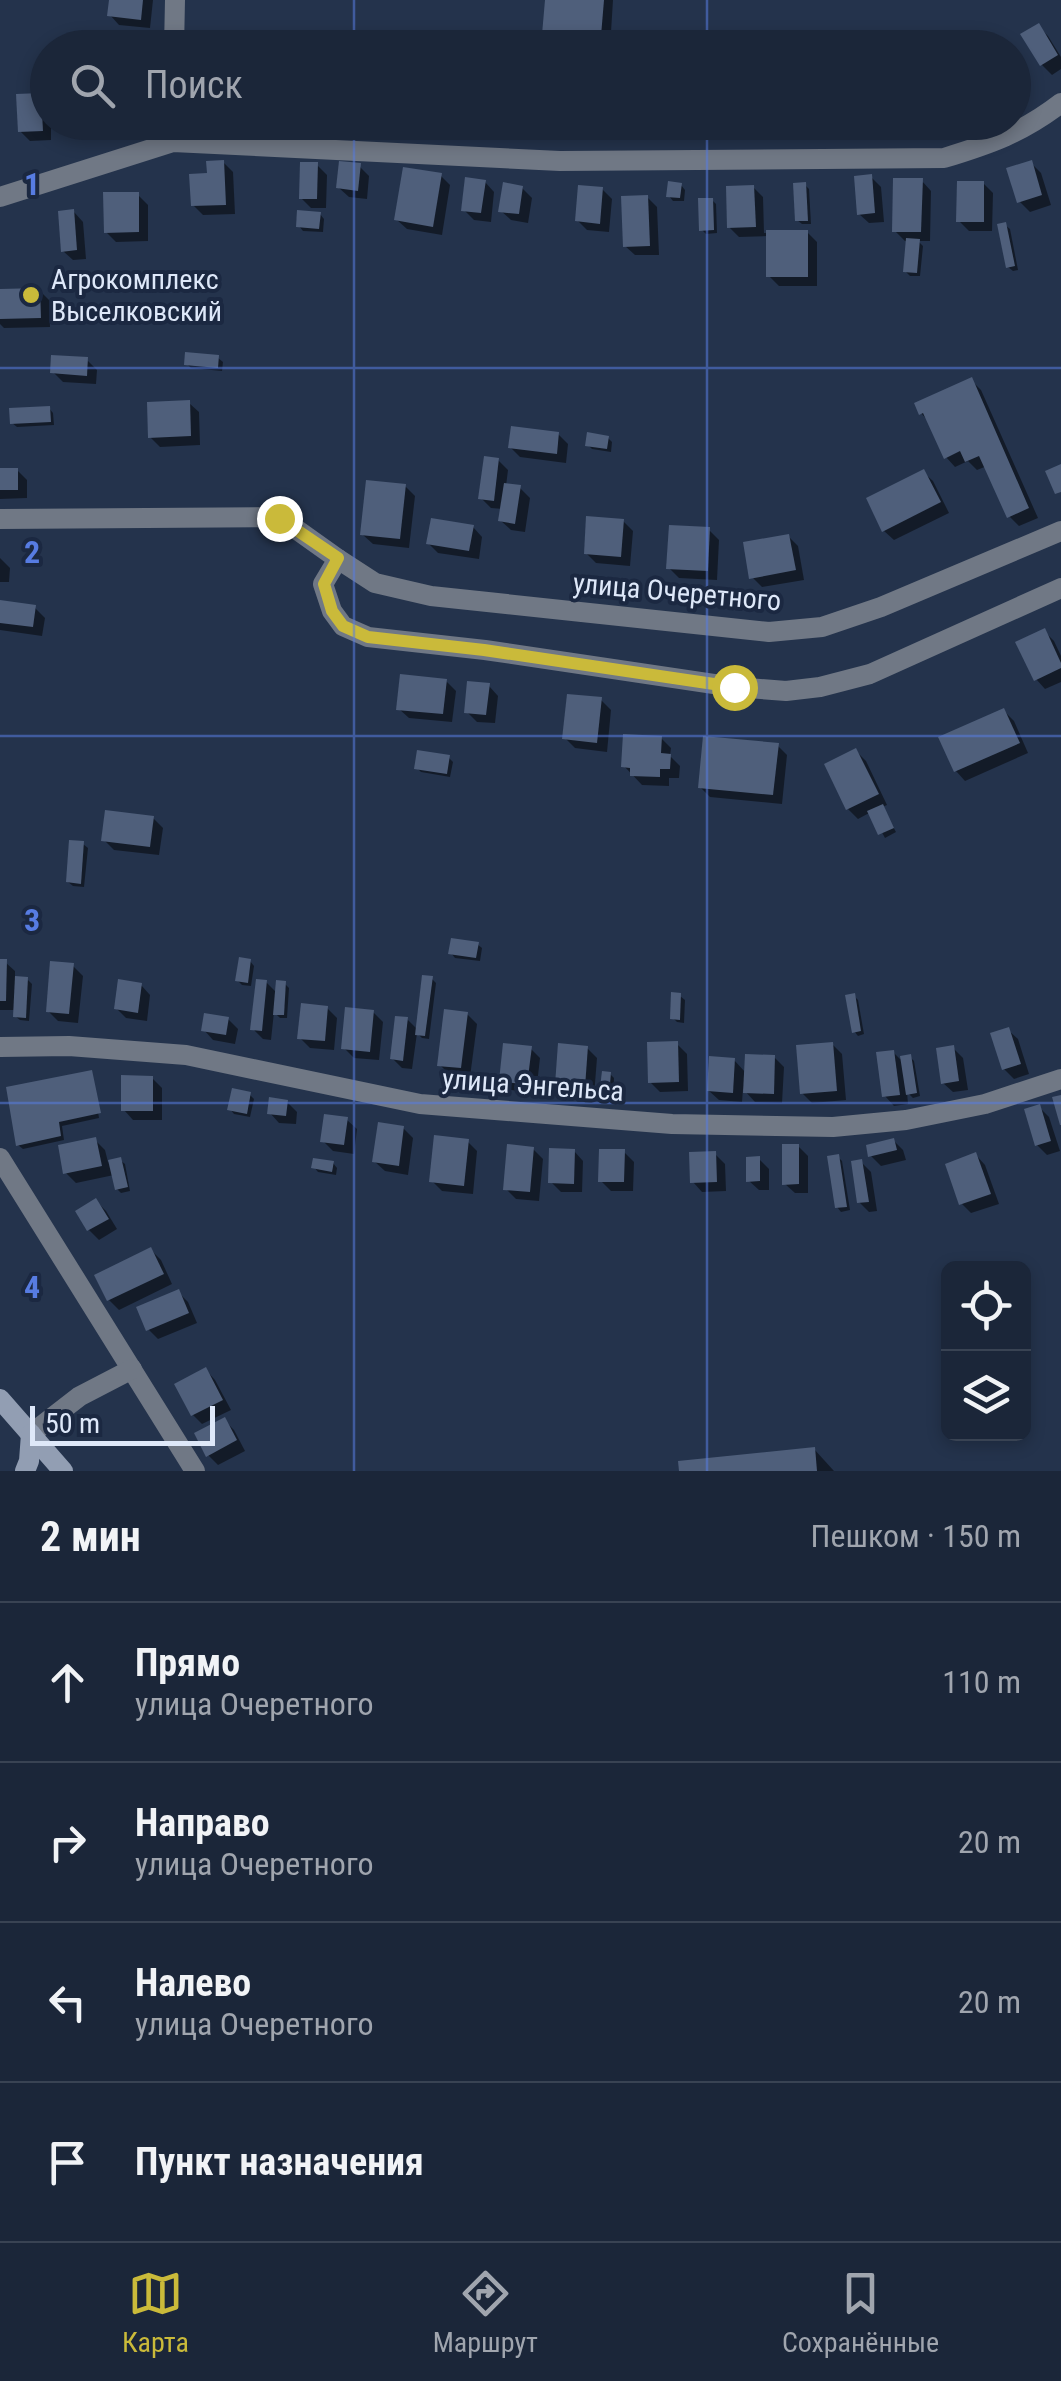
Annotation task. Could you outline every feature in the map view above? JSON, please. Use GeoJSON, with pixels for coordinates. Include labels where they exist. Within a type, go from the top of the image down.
{"type":"FeatureCollection","features":[{"type":"Feature","properties":{"kind":"street"},"geometry":{"type":"LineString","coordinates":[[174,30],[175,0]]}},
{"type":"Feature","properties":{"kind":"street"},"geometry":{"type":"LineString","coordinates":[[1031,124],[1061,103]]}},
{"type":"Feature","properties":{"kind":"street"},"geometry":{"type":"LineString","coordinates":[[0,197],[152,140]]}},
{"type":"Feature","properties":{"kind":"street"},"geometry":{"type":"LineString","coordinates":[[280,140],[560,161],[944,158],[1001,140]]}},
{"type":"Feature","properties":{"kind":"street","name":"улица Очеретного"},"geometry":{"type":"LineString","coordinates":[[0,519],[279,518],[375,583],[432,596],[769,632],[822,627],[881,607],[1061,530]]}},
{"type":"Feature","properties":{"kind":"street"},"geometry":{"type":"LineString","coordinates":[[338,558],[324,584],[332,611],[343,626],[368,637],[734,687],[786,690],[820,687],[870,674],[1061,588]]}},
{"type":"Feature","properties":{"kind":"street","name":"улица Энгельса"},"geometry":{"type":"LineString","coordinates":[[0,1048],[69,1046],[186,1056],[420,1104],[672,1124],[834,1127],[906,1120],[986,1104],[1061,1079]]}},
{"type":"Feature","properties":{"kind":"street"},"geometry":{"type":"LineString","coordinates":[[0,1158],[195,1471]]}},
{"type":"Feature","properties":{"kind":"street"},"geometry":{"type":"LineString","coordinates":[[31,1434],[80,1396],[132,1369]]}},
{"type":"Feature","properties":{"kind":"street"},"geometry":{"type":"LineString","coordinates":[[0,1399],[63,1471]]}},
{"type":"Feature","properties":{"kind":"street"},"geometry":{"type":"LineString","coordinates":[[24,1471],[30,1461],[31,1434]]}},
{"type":"Feature","properties":{"kind":"building"},"geometry":{"type":"Polygon","coordinates":[[[109,0],[143,0],[141,20],[107,16],[109,0]]]}},
{"type":"Feature","properties":{"kind":"building"},"geometry":{"type":"Polygon","coordinates":[[[545,0],[604,0],[602,30],[542,30],[545,0]]]}},
{"type":"Feature","properties":{"kind":"building"},"geometry":{"type":"Polygon","coordinates":[[[1039,23],[1058,55],[1040,66],[1031,52],[1031,30],[1027,30],[1039,23]]]}},
{"type":"Feature","properties":{"kind":"building"},"geometry":{"type":"Polygon","coordinates":[[[30,93],[30,132],[18,132],[16,94],[30,93]]]}},
{"type":"Feature","properties":{"kind":"building"},"geometry":{"type":"Polygon","coordinates":[[[224,160],[226,205],[191,206],[189,174],[207,173],[206,161],[224,160]]]}},
{"type":"Feature","properties":{"kind":"building"},"geometry":{"type":"Polygon","coordinates":[[[1032,160],[1042,195],[1017,203],[1006,168],[1032,160]]]}},
{"type":"Feature","properties":{"kind":"building"},"geometry":{"type":"Polygon","coordinates":[[[339,161],[361,163],[358,191],[336,188],[339,161]]]}},
{"type":"Feature","properties":{"kind":"building"},"geometry":{"type":"Polygon","coordinates":[[[300,162],[318,162],[317,199],[299,199],[300,162]]]}},
{"type":"Feature","properties":{"kind":"building"},"geometry":{"type":"Polygon","coordinates":[[[403,167],[442,173],[433,227],[394,220],[403,167]]]}},
{"type":"Feature","properties":{"kind":"building"},"geometry":{"type":"Polygon","coordinates":[[[872,174],[875,213],[857,215],[854,176],[872,174]]]}},
{"type":"Feature","properties":{"kind":"building"},"geometry":{"type":"Polygon","coordinates":[[[465,177],[486,180],[481,213],[461,211],[465,177]]]}},
{"type":"Feature","properties":{"kind":"building"},"geometry":{"type":"Polygon","coordinates":[[[893,178],[923,178],[921,232],[892,232],[893,178]]]}},
{"type":"Feature","properties":{"kind":"building"},"geometry":{"type":"Polygon","coordinates":[[[668,181],[682,183],[680,198],[666,197],[668,181]]]}},
{"type":"Feature","properties":{"kind":"building"},"geometry":{"type":"Polygon","coordinates":[[[957,181],[984,181],[984,222],[956,222],[957,181]]]}},
{"type":"Feature","properties":{"kind":"building"},"geometry":{"type":"Polygon","coordinates":[[[503,182],[523,186],[519,214],[498,212],[503,182]]]}},
{"type":"Feature","properties":{"kind":"building"},"geometry":{"type":"Polygon","coordinates":[[[806,182],[808,221],[795,221],[793,183],[806,182]]]}},
{"type":"Feature","properties":{"kind":"building"},"geometry":{"type":"Polygon","coordinates":[[[578,185],[603,187],[600,224],[575,221],[578,185]]]}},
{"type":"Feature","properties":{"kind":"building"},"geometry":{"type":"Polygon","coordinates":[[[754,185],[756,227],[727,228],[726,186],[754,185]]]}},
{"type":"Feature","properties":{"kind":"building"},"geometry":{"type":"Polygon","coordinates":[[[103,192],[139,192],[139,232],[104,233],[103,192]]]}},
{"type":"Feature","properties":{"kind":"building"},"geometry":{"type":"Polygon","coordinates":[[[648,195],[650,246],[623,247],[621,196],[648,195]]]}},
{"type":"Feature","properties":{"kind":"building"},"geometry":{"type":"Polygon","coordinates":[[[698,198],[713,198],[714,230],[699,231],[698,198]]]}},
{"type":"Feature","properties":{"kind":"building"},"geometry":{"type":"Polygon","coordinates":[[[74,209],[77,250],[61,252],[58,211],[74,209]]]}},
{"type":"Feature","properties":{"kind":"building"},"geometry":{"type":"Polygon","coordinates":[[[297,210],[321,212],[319,229],[296,227],[297,210]]]}},
{"type":"Feature","properties":{"kind":"building"},"geometry":{"type":"Polygon","coordinates":[[[1006,222],[1015,266],[1006,268],[997,224],[1006,222]]]}},
{"type":"Feature","properties":{"kind":"building"},"geometry":{"type":"Polygon","coordinates":[[[766,230],[808,230],[808,277],[766,277],[766,230]]]}},
{"type":"Feature","properties":{"kind":"building"},"geometry":{"type":"Polygon","coordinates":[[[906,238],[920,239],[917,273],[903,272],[906,238]]]}},
{"type":"Feature","properties":{"kind":"building"},"geometry":{"type":"Polygon","coordinates":[[[40,288],[41,318],[0,319],[0,289],[40,288]]]}},
{"type":"Feature","properties":{"kind":"building"},"geometry":{"type":"Polygon","coordinates":[[[185,352],[219,355],[218,368],[184,365],[185,352]]]}},
{"type":"Feature","properties":{"kind":"building"},"geometry":{"type":"Polygon","coordinates":[[[51,355],[88,357],[87,376],[50,373],[51,355]]]}},
{"type":"Feature","properties":{"kind":"building"},"geometry":{"type":"Polygon","coordinates":[[[972,377],[1029,508],[1007,518],[979,456],[965,462],[960,451],[944,459],[923,413],[919,415],[914,403],[972,377]]]}},
{"type":"Feature","properties":{"kind":"building"},"geometry":{"type":"Polygon","coordinates":[[[190,400],[191,436],[148,438],[147,402],[190,400]]]}},
{"type":"Feature","properties":{"kind":"building"},"geometry":{"type":"Polygon","coordinates":[[[50,406],[51,422],[10,424],[9,408],[50,406]]]}},
{"type":"Feature","properties":{"kind":"building"},"geometry":{"type":"Polygon","coordinates":[[[511,426],[559,432],[557,454],[508,448],[511,426]]]}},
{"type":"Feature","properties":{"kind":"building"},"geometry":{"type":"Polygon","coordinates":[[[587,432],[609,436],[607,449],[585,446],[587,432]]]}},
{"type":"Feature","properties":{"kind":"building"},"geometry":{"type":"Polygon","coordinates":[[[484,456],[499,458],[494,501],[478,499],[484,456]]]}},
{"type":"Feature","properties":{"kind":"building"},"geometry":{"type":"Polygon","coordinates":[[[1061,464],[1061,492],[1055,494],[1045,471],[1061,464]]]}},
{"type":"Feature","properties":{"kind":"building"},"geometry":{"type":"Polygon","coordinates":[[[0,468],[18,468],[18,490],[0,490],[0,468]]]}},
{"type":"Feature","properties":{"kind":"building"},"geometry":{"type":"Polygon","coordinates":[[[924,469],[941,502],[882,532],[866,498],[924,469]]]}},
{"type":"Feature","properties":{"kind":"building"},"geometry":{"type":"Polygon","coordinates":[[[366,480],[406,484],[400,539],[360,535],[366,480]]]}},
{"type":"Feature","properties":{"kind":"building"},"geometry":{"type":"Polygon","coordinates":[[[504,483],[521,485],[515,524],[498,521],[504,483]]]}},
{"type":"Feature","properties":{"kind":"building"},"geometry":{"type":"Polygon","coordinates":[[[586,516],[624,519],[621,557],[584,554],[586,516]]]}},
{"type":"Feature","properties":{"kind":"building"},"geometry":{"type":"Polygon","coordinates":[[[431,518],[474,525],[469,551],[426,544],[431,518]]]}},
{"type":"Feature","properties":{"kind":"building"},"geometry":{"type":"Polygon","coordinates":[[[669,525],[710,527],[708,571],[666,569],[669,525]]]}},
{"type":"Feature","properties":{"kind":"building"},"geometry":{"type":"Polygon","coordinates":[[[789,534],[796,570],[749,579],[743,542],[789,534]]]}},
{"type":"Feature","properties":{"kind":"building"},"geometry":{"type":"Polygon","coordinates":[[[0,600],[36,605],[33,627],[0,623],[0,600]]]}},
{"type":"Feature","properties":{"kind":"building"},"geometry":{"type":"Polygon","coordinates":[[[1045,628],[1061,668],[1034,681],[1015,642],[1045,628]]]}},
{"type":"Feature","properties":{"kind":"building"},"geometry":{"type":"Polygon","coordinates":[[[400,674],[447,679],[443,714],[396,710],[400,674]]]}},
{"type":"Feature","properties":{"kind":"building"},"geometry":{"type":"Polygon","coordinates":[[[467,681],[490,683],[486,715],[464,713],[467,681]]]}},
{"type":"Feature","properties":{"kind":"building"},"geometry":{"type":"Polygon","coordinates":[[[567,694],[602,697],[597,743],[562,739],[567,694]]]}},
{"type":"Feature","properties":{"kind":"building"},"geometry":{"type":"Polygon","coordinates":[[[1004,708],[1020,743],[954,772],[938,737],[1004,708]]]}},
{"type":"Feature","properties":{"kind":"building"},"geometry":{"type":"Polygon","coordinates":[[[623,734],[662,736],[661,753],[671,754],[670,769],[660,769],[660,777],[630,776],[630,768],[621,767],[623,734]]]}},
{"type":"Feature","properties":{"kind":"building"},"geometry":{"type":"Polygon","coordinates":[[[703,736],[779,743],[773,795],[698,788],[703,736]]]}},
{"type":"Feature","properties":{"kind":"building"},"geometry":{"type":"Polygon","coordinates":[[[856,748],[879,794],[846,810],[824,764],[856,748]]]}},
{"type":"Feature","properties":{"kind":"building"},"geometry":{"type":"Polygon","coordinates":[[[417,750],[450,755],[447,774],[414,769],[417,750]]]}},
{"type":"Feature","properties":{"kind":"building"},"geometry":{"type":"Polygon","coordinates":[[[883,804],[894,828],[878,835],[867,811],[883,804]]]}},
{"type":"Feature","properties":{"kind":"building"},"geometry":{"type":"Polygon","coordinates":[[[105,810],[154,816],[150,847],[101,841],[105,810]]]}},
{"type":"Feature","properties":{"kind":"building"},"geometry":{"type":"Polygon","coordinates":[[[69,840],[84,841],[81,884],[66,882],[69,840]]]}},
{"type":"Feature","properties":{"kind":"building"},"geometry":{"type":"Polygon","coordinates":[[[451,938],[479,942],[476,958],[448,954],[451,938]]]}},
{"type":"Feature","properties":{"kind":"building"},"geometry":{"type":"Polygon","coordinates":[[[239,957],[251,959],[248,983],[235,981],[239,957]]]}},
{"type":"Feature","properties":{"kind":"building"},"geometry":{"type":"Polygon","coordinates":[[[0,959],[7,959],[6,1001],[0,1001],[0,959]]]}},
{"type":"Feature","properties":{"kind":"building"},"geometry":{"type":"Polygon","coordinates":[[[50,961],[74,963],[69,1014],[46,1012],[50,961]]]}},
{"type":"Feature","properties":{"kind":"building"},"geometry":{"type":"Polygon","coordinates":[[[422,975],[433,976],[425,1036],[415,1035],[422,975]]]}},
{"type":"Feature","properties":{"kind":"building"},"geometry":{"type":"Polygon","coordinates":[[[15,976],[28,977],[26,1018],[13,1017],[15,976]]]}},
{"type":"Feature","properties":{"kind":"building"},"geometry":{"type":"Polygon","coordinates":[[[118,979],[142,983],[138,1013],[114,1009],[118,979]]]}},
{"type":"Feature","properties":{"kind":"building"},"geometry":{"type":"Polygon","coordinates":[[[256,979],[267,980],[262,1031],[250,1030],[256,979]]]}},
{"type":"Feature","properties":{"kind":"building"},"geometry":{"type":"Polygon","coordinates":[[[276,980],[286,981],[284,1015],[273,1015],[276,980]]]}},
{"type":"Feature","properties":{"kind":"building"},"geometry":{"type":"Polygon","coordinates":[[[671,992],[681,993],[680,1020],[670,1019],[671,992]]]}},
{"type":"Feature","properties":{"kind":"building"},"geometry":{"type":"Polygon","coordinates":[[[855,993],[861,1031],[852,1033],[845,995],[855,993]]]}},
{"type":"Feature","properties":{"kind":"building"},"geometry":{"type":"Polygon","coordinates":[[[301,1003],[328,1006],[325,1041],[297,1039],[301,1003]]]}},
{"type":"Feature","properties":{"kind":"building"},"geometry":{"type":"Polygon","coordinates":[[[345,1007],[374,1010],[370,1052],[341,1049],[345,1007]]]}},
{"type":"Feature","properties":{"kind":"building"},"geometry":{"type":"Polygon","coordinates":[[[444,1009],[468,1012],[461,1068],[437,1066],[444,1009]]]}},
{"type":"Feature","properties":{"kind":"building"},"geometry":{"type":"Polygon","coordinates":[[[204,1013],[229,1017],[226,1035],[201,1031],[204,1013]]]}},
{"type":"Feature","properties":{"kind":"building"},"geometry":{"type":"Polygon","coordinates":[[[395,1016],[408,1017],[403,1061],[390,1059],[395,1016]]]}},
{"type":"Feature","properties":{"kind":"building"},"geometry":{"type":"Polygon","coordinates":[[[1009,1027],[1021,1064],[1002,1070],[990,1033],[1009,1027]]]}},
{"type":"Feature","properties":{"kind":"building"},"geometry":{"type":"Polygon","coordinates":[[[678,1041],[679,1082],[648,1083],[647,1042],[678,1041]]]}},
{"type":"Feature","properties":{"kind":"building"},"geometry":{"type":"Polygon","coordinates":[[[833,1042],[837,1091],[800,1094],[796,1045],[833,1042]]]}},
{"type":"Feature","properties":{"kind":"building"},"geometry":{"type":"Polygon","coordinates":[[[503,1043],[532,1046],[527,1085],[499,1081],[503,1043]]]}},
{"type":"Feature","properties":{"kind":"building"},"geometry":{"type":"Polygon","coordinates":[[[558,1043],[588,1046],[585,1087],[555,1085],[558,1043]]]}},
{"type":"Feature","properties":{"kind":"building"},"geometry":{"type":"Polygon","coordinates":[[[954,1045],[959,1081],[941,1084],[936,1048],[954,1045]]]}},
{"type":"Feature","properties":{"kind":"building"},"geometry":{"type":"Polygon","coordinates":[[[894,1050],[900,1095],[882,1097],[876,1052],[894,1050]]]}},
{"type":"Feature","properties":{"kind":"building"},"geometry":{"type":"Polygon","coordinates":[[[745,1054],[775,1055],[774,1094],[743,1093],[745,1054]]]}},
{"type":"Feature","properties":{"kind":"building"},"geometry":{"type":"Polygon","coordinates":[[[911,1054],[917,1093],[906,1095],[900,1056],[911,1054]]]}},
{"type":"Feature","properties":{"kind":"building"},"geometry":{"type":"Polygon","coordinates":[[[709,1056],[735,1058],[733,1093],[707,1091],[709,1056]]]}},
{"type":"Feature","properties":{"kind":"building"},"geometry":{"type":"Polygon","coordinates":[[[92,1070],[101,1113],[59,1122],[61,1136],[16,1146],[6,1087],[92,1070]]]}},
{"type":"Feature","properties":{"kind":"building"},"geometry":{"type":"Polygon","coordinates":[[[602,1071],[611,1072],[609,1097],[599,1096],[602,1071]]]}},
{"type":"Feature","properties":{"kind":"building"},"geometry":{"type":"Polygon","coordinates":[[[121,1075],[153,1076],[153,1111],[121,1111],[121,1075]]]}},
{"type":"Feature","properties":{"kind":"building"},"geometry":{"type":"Polygon","coordinates":[[[232,1088],[251,1092],[247,1114],[227,1110],[232,1088]]]}},
{"type":"Feature","properties":{"kind":"building"},"geometry":{"type":"Polygon","coordinates":[[[1061,1095],[1061,1125],[1060,1125],[1052,1097],[1061,1095]]]}},
{"type":"Feature","properties":{"kind":"building"},"geometry":{"type":"Polygon","coordinates":[[[269,1097],[288,1100],[286,1116],[267,1114],[269,1097]]]}},
{"type":"Feature","properties":{"kind":"building"},"geometry":{"type":"Polygon","coordinates":[[[1040,1104],[1051,1141],[1035,1146],[1024,1109],[1040,1104]]]}},
{"type":"Feature","properties":{"kind":"building"},"geometry":{"type":"Polygon","coordinates":[[[324,1114],[348,1117],[344,1145],[320,1142],[324,1114]]]}},
{"type":"Feature","properties":{"kind":"building"},"geometry":{"type":"Polygon","coordinates":[[[378,1122],[404,1126],[399,1166],[372,1162],[378,1122]]]}},
{"type":"Feature","properties":{"kind":"building"},"geometry":{"type":"Polygon","coordinates":[[[434,1135],[469,1139],[464,1186],[429,1182],[434,1135]]]}},
{"type":"Feature","properties":{"kind":"building"},"geometry":{"type":"Polygon","coordinates":[[[96,1137],[102,1166],[63,1174],[58,1145],[96,1137]]]}},
{"type":"Feature","properties":{"kind":"building"},"geometry":{"type":"Polygon","coordinates":[[[894,1138],[897,1150],[868,1157],[866,1145],[894,1138]]]}},
{"type":"Feature","properties":{"kind":"building"},"geometry":{"type":"Polygon","coordinates":[[[507,1144],[534,1147],[530,1192],[503,1190],[507,1144]]]}},
{"type":"Feature","properties":{"kind":"building"},"geometry":{"type":"Polygon","coordinates":[[[782,1144],[799,1144],[799,1184],[782,1185],[782,1144]]]}},
{"type":"Feature","properties":{"kind":"building"},"geometry":{"type":"Polygon","coordinates":[[[549,1148],[575,1149],[574,1184],[548,1183],[549,1148]]]}},
{"type":"Feature","properties":{"kind":"building"},"geometry":{"type":"Polygon","coordinates":[[[599,1149],[625,1149],[624,1182],[598,1182],[599,1149]]]}},
{"type":"Feature","properties":{"kind":"building"},"geometry":{"type":"Polygon","coordinates":[[[716,1151],[717,1182],[690,1183],[689,1152],[716,1151]]]}},
{"type":"Feature","properties":{"kind":"building"},"geometry":{"type":"Polygon","coordinates":[[[976,1152],[991,1194],[959,1205],[945,1164],[976,1152]]]}},
{"type":"Feature","properties":{"kind":"building"},"geometry":{"type":"Polygon","coordinates":[[[839,1154],[847,1207],[835,1208],[827,1156],[839,1154]]]}},
{"type":"Feature","properties":{"kind":"building"},"geometry":{"type":"Polygon","coordinates":[[[760,1156],[760,1181],[746,1182],[746,1157],[760,1156]]]}},
{"type":"Feature","properties":{"kind":"building"},"geometry":{"type":"Polygon","coordinates":[[[121,1157],[128,1187],[115,1190],[108,1160],[121,1157]]]}},
{"type":"Feature","properties":{"kind":"building"},"geometry":{"type":"Polygon","coordinates":[[[313,1158],[334,1161],[332,1172],[311,1168],[313,1158]]]}},
{"type":"Feature","properties":{"kind":"building"},"geometry":{"type":"Polygon","coordinates":[[[862,1159],[869,1202],[857,1203],[851,1161],[862,1159]]]}},
{"type":"Feature","properties":{"kind":"building"},"geometry":{"type":"Polygon","coordinates":[[[96,1198],[109,1219],[87,1231],[75,1211],[96,1198]]]}},
{"type":"Feature","properties":{"kind":"building"},"geometry":{"type":"Polygon","coordinates":[[[151,1247],[164,1274],[107,1301],[94,1275],[151,1247]]]}},
{"type":"Feature","properties":{"kind":"building"},"geometry":{"type":"Polygon","coordinates":[[[179,1289],[189,1313],[146,1331],[136,1307],[179,1289]]]}},
{"type":"Feature","properties":{"kind":"building"},"geometry":{"type":"Polygon","coordinates":[[[206,1367],[223,1400],[191,1416],[174,1384],[206,1367]]]}},
{"type":"Feature","properties":{"kind":"building"},"geometry":{"type":"Polygon","coordinates":[[[225,1417],[237,1440],[206,1457],[194,1433],[225,1417]]]}},
{"type":"Feature","properties":{"kind":"building"},"geometry":{"type":"Polygon","coordinates":[[[815,1447],[817,1471],[679,1471],[678,1461],[815,1447]]]}},
{"type":"Feature","properties":{"kind":"place","name":"Агрокомплекс Выселковский"},"geometry":{"type":"Point","coordinates":[31,295]}},
{"type":"Feature","properties":{"kind":"route"},"geometry":{"type":"LineString","coordinates":[[279,518],[338,558],[324,584],[332,611],[343,626],[368,637],[734,687]]}}]}
